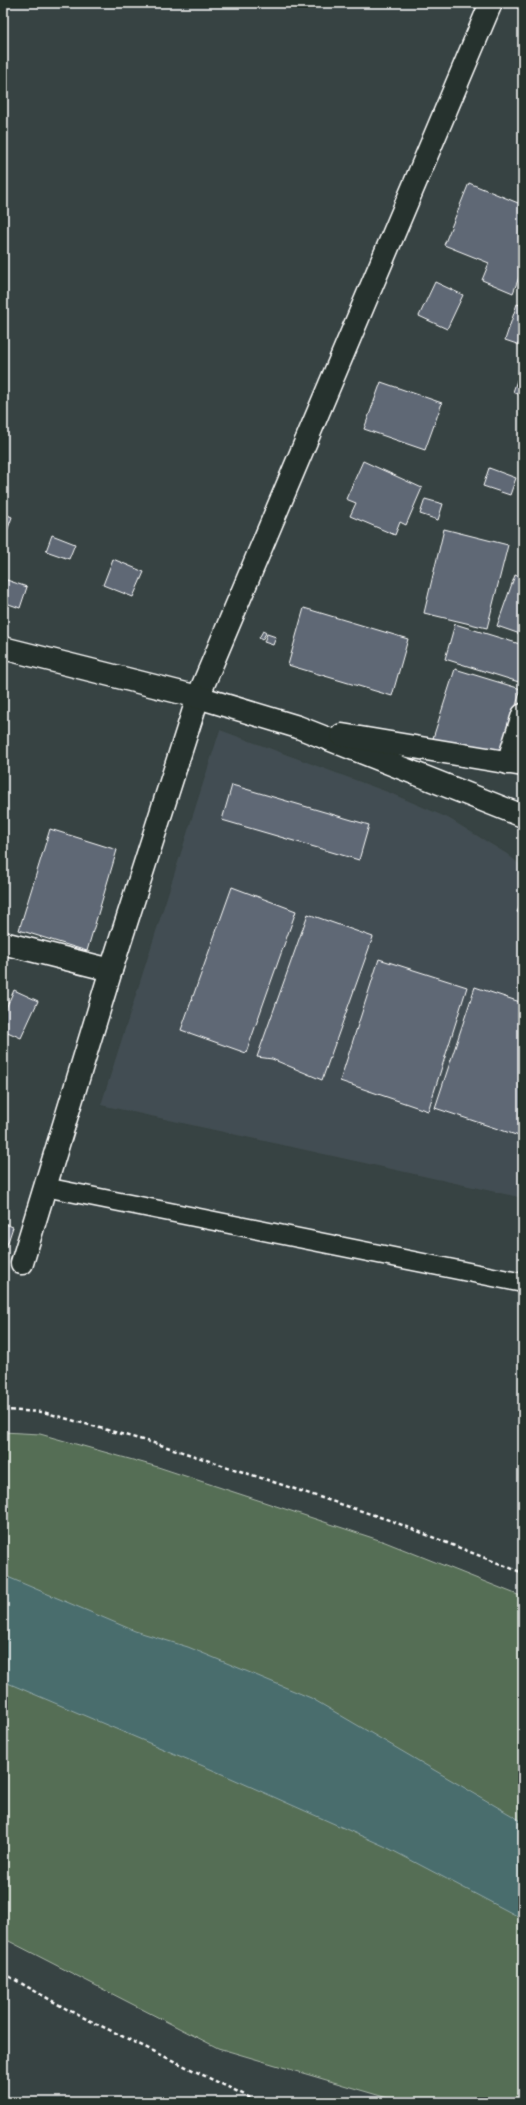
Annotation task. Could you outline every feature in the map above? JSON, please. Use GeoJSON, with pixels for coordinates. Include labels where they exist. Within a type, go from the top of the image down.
{"type":"FeatureCollection","features":[{"type":"Feature","properties":{"kind":"street"},"geometry":{"type":"LineString","coordinates":[[22,1263],[111,970],[198,697],[491,3]]}},
{"type":"Feature","properties":{"kind":"street"},"geometry":{"type":"LineString","coordinates":[[3,648],[198,697],[298,727],[523,816]]}},
{"type":"Feature","properties":{"kind":"street"},"geometry":{"type":"LineString","coordinates":[[298,727],[515,764],[523,715]]}},
{"type":"Feature","properties":{"kind":"street"},"geometry":{"type":"LineString","coordinates":[[3,943],[111,970]]}},
{"type":"Feature","properties":{"kind":"lane"},"geometry":{"type":"LineString","coordinates":[[45,1187],[523,1284]]}},
{"type":"Feature","properties":{"kind":"path"},"geometry":{"type":"LineString","coordinates":[[3,1410],[43,1412],[164,1446],[392,1521],[523,1573]]}},
{"type":"Feature","properties":{"kind":"path"},"geometry":{"type":"LineString","coordinates":[[3,1973],[70,2011],[259,2102]]}},
{"type":"Feature","properties":{"kind":"shaded area"},"geometry":{"type":"Polygon","coordinates":[[[220,730],[390,793],[448,818],[507,854],[523,867],[523,1198],[101,1105],[220,730]]]}},
{"type":"Feature","properties":{"kind":"green space"},"geometry":{"type":"Polygon","coordinates":[[[3,1432],[40,1434],[158,1467],[385,1542],[523,1597],[523,2102],[401,2102],[218,2048],[3,1938],[3,1432]]]}},
{"type":"Feature","properties":{"kind":"water"},"geometry":{"type":"Polygon","coordinates":[[[3,1575],[135,1631],[188,1647],[311,1698],[523,1822],[523,1919],[384,1846],[222,1774],[3,1681],[3,1575]]]}},
{"type":"Feature","properties":{"kind":"building"},"geometry":{"type":"Polygon","coordinates":[[[469,183],[523,205],[523,267],[513,293],[482,280],[489,263],[444,245],[469,183]]]}},
{"type":"Feature","properties":{"kind":"building"},"geometry":{"type":"Polygon","coordinates":[[[435,282],[463,295],[447,329],[419,316],[435,282]]]}},
{"type":"Feature","properties":{"kind":"building"},"geometry":{"type":"Polygon","coordinates":[[[517,304],[523,306],[523,346],[505,340],[517,304]]]}},
{"type":"Feature","properties":{"kind":"building"},"geometry":{"type":"Polygon","coordinates":[[[523,363],[523,396],[513,392],[523,363]]]}},
{"type":"Feature","properties":{"kind":"building"},"geometry":{"type":"Polygon","coordinates":[[[381,382],[442,403],[425,450],[364,429],[381,382]]]}},
{"type":"Feature","properties":{"kind":"building"},"geometry":{"type":"Polygon","coordinates":[[[363,461],[422,488],[406,525],[400,522],[395,535],[350,516],[356,503],[346,499],[363,461]]]}},
{"type":"Feature","properties":{"kind":"building"},"geometry":{"type":"Polygon","coordinates":[[[489,468],[516,478],[510,495],[483,486],[489,468]]]}},
{"type":"Feature","properties":{"kind":"building"},"geometry":{"type":"Polygon","coordinates":[[[425,499],[443,504],[438,520],[420,514],[425,499]]]}},
{"type":"Feature","properties":{"kind":"building"},"geometry":{"type":"Polygon","coordinates":[[[3,513],[12,517],[6,534],[3,533],[3,513]]]}},
{"type":"Feature","properties":{"kind":"building"},"geometry":{"type":"Polygon","coordinates":[[[444,529],[508,545],[487,628],[424,613],[444,529]]]}},
{"type":"Feature","properties":{"kind":"building"},"geometry":{"type":"Polygon","coordinates":[[[52,535],[75,544],[69,559],[46,551],[52,535]]]}},
{"type":"Feature","properties":{"kind":"building"},"geometry":{"type":"Polygon","coordinates":[[[113,559],[144,572],[133,597],[103,585],[113,559]]]}},
{"type":"Feature","properties":{"kind":"building"},"geometry":{"type":"Polygon","coordinates":[[[515,575],[523,578],[523,635],[497,626],[515,575]]]}},
{"type":"Feature","properties":{"kind":"building"},"geometry":{"type":"Polygon","coordinates":[[[4,579],[27,587],[20,608],[3,602],[4,579]]]}},
{"type":"Feature","properties":{"kind":"building"},"geometry":{"type":"Polygon","coordinates":[[[304,608],[408,639],[392,696],[288,665],[304,608]]]}},
{"type":"Feature","properties":{"kind":"building"},"geometry":{"type":"Polygon","coordinates":[[[455,624],[523,645],[522,683],[445,659],[455,624]]]}},
{"type":"Feature","properties":{"kind":"building"},"geometry":{"type":"Polygon","coordinates":[[[263,631],[266,633],[262,640],[259,638],[263,631]]]}},
{"type":"Feature","properties":{"kind":"building"},"geometry":{"type":"Polygon","coordinates":[[[267,634],[276,637],[273,645],[264,642],[267,634]]]}},
{"type":"Feature","properties":{"kind":"building"},"geometry":{"type":"Polygon","coordinates":[[[455,669],[521,689],[500,758],[433,738],[455,669]]]}},
{"type":"Feature","properties":{"kind":"building"},"geometry":{"type":"Polygon","coordinates":[[[232,785],[369,825],[359,860],[222,820],[232,785]]]}},
{"type":"Feature","properties":{"kind":"building"},"geometry":{"type":"Polygon","coordinates":[[[50,829],[117,850],[87,951],[19,930],[50,829]]]}},
{"type":"Feature","properties":{"kind":"building"},"geometry":{"type":"Polygon","coordinates":[[[232,887],[296,911],[246,1053],[181,1030],[232,887]]]}},
{"type":"Feature","properties":{"kind":"building"},"geometry":{"type":"Polygon","coordinates":[[[523,899],[523,914],[517,912],[523,899]]]}},
{"type":"Feature","properties":{"kind":"building"},"geometry":{"type":"Polygon","coordinates":[[[308,914],[373,937],[322,1080],[272,1059],[257,1057],[308,914]]]}},
{"type":"Feature","properties":{"kind":"building"},"geometry":{"type":"Polygon","coordinates":[[[379,959],[467,987],[428,1111],[340,1081],[379,959]]]}},
{"type":"Feature","properties":{"kind":"building"},"geometry":{"type":"Polygon","coordinates":[[[475,987],[523,1003],[523,1123],[519,1136],[435,1108],[475,987]]]}},
{"type":"Feature","properties":{"kind":"building"},"geometry":{"type":"Polygon","coordinates":[[[14,990],[38,1001],[21,1038],[3,1030],[3,1015],[14,990]]]}},
{"type":"Feature","properties":{"kind":"building"},"geometry":{"type":"Polygon","coordinates":[[[3,1223],[13,1227],[6,1248],[3,1247],[3,1223]]]}}]}
